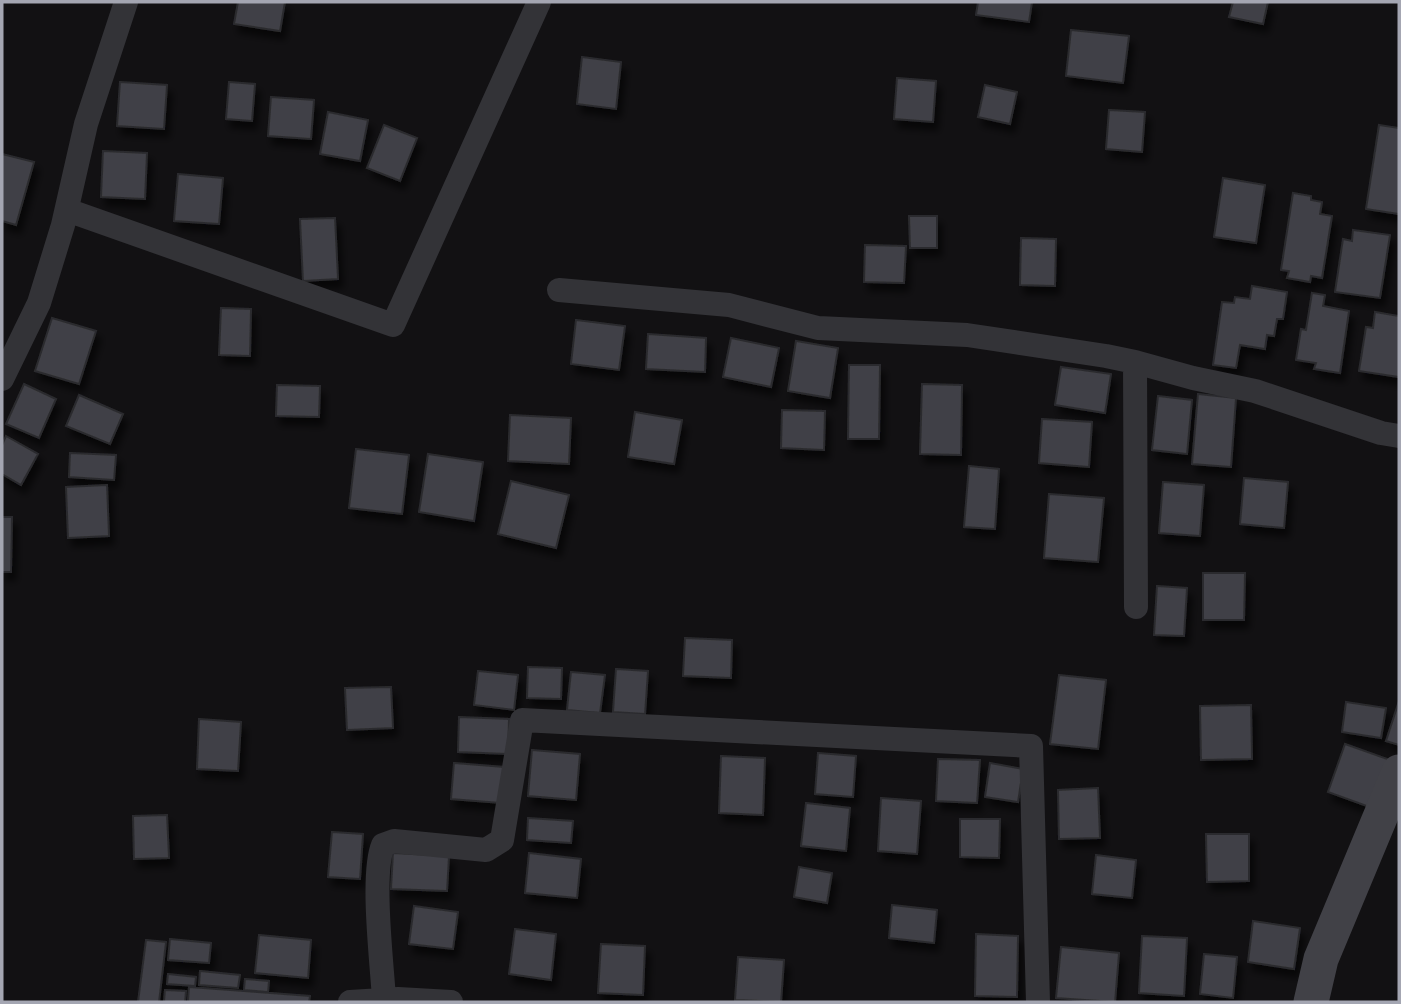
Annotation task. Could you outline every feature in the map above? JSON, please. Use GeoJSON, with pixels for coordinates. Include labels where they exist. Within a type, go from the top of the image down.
{"type":"FeatureCollection","features":[{"type":"Feature","properties":{"kind":"main road"},"geometry":{"type":"LineString","coordinates":[[1311,1002],[1321,959],[1399,772]]}},
{"type":"Feature","properties":{"kind":"street"},"geometry":{"type":"LineString","coordinates":[[67,210],[393,326],[539,2]]}},
{"type":"Feature","properties":{"kind":"street"},"geometry":{"type":"LineString","coordinates":[[2,379],[39,303],[67,210],[86,124],[122,3]]}},
{"type":"Feature","properties":{"kind":"street"},"geometry":{"type":"LineString","coordinates":[[559,290],[729,305],[818,328],[967,335],[1135,362],[1255,391],[1381,433],[1399,436]]}},
{"type":"Feature","properties":{"kind":"street"},"geometry":{"type":"LineString","coordinates":[[1135,362],[1136,607]]}},
{"type":"Feature","properties":{"kind":"street"},"geometry":{"type":"LineString","coordinates":[[384,999],[378,897],[379,855],[383,845],[394,841],[486,850],[502,839],[522,720],[1031,746],[1038,1002]]}},
{"type":"Feature","properties":{"kind":"street"},"geometry":{"type":"LineString","coordinates":[[350,1002],[384,999],[451,1002]]}},
{"type":"Feature","properties":{"kind":"building"},"geometry":{"type":"Polygon","coordinates":[[[238,2],[285,2],[280,31],[234,24],[238,2]]]}},
{"type":"Feature","properties":{"kind":"building"},"geometry":{"type":"Polygon","coordinates":[[[978,2],[1032,2],[1029,22],[976,15],[978,2]]]}},
{"type":"Feature","properties":{"kind":"building"},"geometry":{"type":"Polygon","coordinates":[[[1233,2],[1268,2],[1263,24],[1229,17],[1233,2]]]}},
{"type":"Feature","properties":{"kind":"building"},"geometry":{"type":"Polygon","coordinates":[[[1071,30],[1129,36],[1123,83],[1066,76],[1071,30]]]}},
{"type":"Feature","properties":{"kind":"building"},"geometry":{"type":"Polygon","coordinates":[[[582,57],[621,62],[616,109],[577,104],[582,57]]]}},
{"type":"Feature","properties":{"kind":"building"},"geometry":{"type":"Polygon","coordinates":[[[897,78],[936,81],[933,122],[894,119],[897,78]]]}},
{"type":"Feature","properties":{"kind":"building"},"geometry":{"type":"Polygon","coordinates":[[[120,82],[167,85],[164,129],[117,126],[120,82]]]}},
{"type":"Feature","properties":{"kind":"building"},"geometry":{"type":"Polygon","coordinates":[[[229,82],[255,84],[252,121],[226,119],[229,82]]]}},
{"type":"Feature","properties":{"kind":"building"},"geometry":{"type":"Polygon","coordinates":[[[985,85],[1017,92],[1010,124],[978,117],[985,85]]]}},
{"type":"Feature","properties":{"kind":"building"},"geometry":{"type":"Polygon","coordinates":[[[271,97],[314,100],[311,139],[268,136],[271,97]]]}},
{"type":"Feature","properties":{"kind":"building"},"geometry":{"type":"Polygon","coordinates":[[[1109,110],[1145,112],[1142,152],[1106,149],[1109,110]]]}},
{"type":"Feature","properties":{"kind":"building"},"geometry":{"type":"Polygon","coordinates":[[[328,112],[368,120],[360,161],[320,154],[328,112]]]}},
{"type":"Feature","properties":{"kind":"building"},"geometry":{"type":"Polygon","coordinates":[[[384,125],[417,138],[400,181],[367,168],[384,125]]]}},
{"type":"Feature","properties":{"kind":"building"},"geometry":{"type":"Polygon","coordinates":[[[1379,125],[1399,128],[1399,214],[1366,209],[1379,125]]]}},
{"type":"Feature","properties":{"kind":"building"},"geometry":{"type":"Polygon","coordinates":[[[103,151],[147,153],[145,199],[101,197],[103,151]]]}},
{"type":"Feature","properties":{"kind":"building"},"geometry":{"type":"Polygon","coordinates":[[[2,154],[34,162],[16,225],[2,221],[2,154]]]}},
{"type":"Feature","properties":{"kind":"building"},"geometry":{"type":"Polygon","coordinates":[[[178,174],[223,178],[219,224],[174,221],[178,174]]]}},
{"type":"Feature","properties":{"kind":"building"},"geometry":{"type":"Polygon","coordinates":[[[1223,178],[1265,185],[1256,243],[1214,237],[1223,178]]]}},
{"type":"Feature","properties":{"kind":"building"},"geometry":{"type":"Polygon","coordinates":[[[1293,193],[1311,196],[1311,200],[1322,202],[1320,214],[1332,216],[1322,278],[1311,276],[1310,282],[1287,278],[1289,271],[1281,270],[1293,193]]]}},
{"type":"Feature","properties":{"kind":"building"},"geometry":{"type":"Polygon","coordinates":[[[909,216],[937,216],[937,248],[910,248],[909,216]]]}},
{"type":"Feature","properties":{"kind":"building"},"geometry":{"type":"Polygon","coordinates":[[[335,218],[338,279],[303,281],[300,219],[335,218]]]}},
{"type":"Feature","properties":{"kind":"building"},"geometry":{"type":"Polygon","coordinates":[[[1353,230],[1390,235],[1380,298],[1335,292],[1343,239],[1352,241],[1353,230]]]}},
{"type":"Feature","properties":{"kind":"building"},"geometry":{"type":"Polygon","coordinates":[[[1021,238],[1056,239],[1055,286],[1020,285],[1021,238]]]}},
{"type":"Feature","properties":{"kind":"building"},"geometry":{"type":"Polygon","coordinates":[[[865,245],[906,246],[904,283],[864,282],[865,245]]]}},
{"type":"Feature","properties":{"kind":"building"},"geometry":{"type":"Polygon","coordinates":[[[1252,286],[1287,292],[1283,319],[1277,319],[1274,336],[1267,335],[1265,349],[1240,345],[1236,368],[1213,365],[1222,302],[1234,303],[1235,297],[1250,299],[1252,286]]]}},
{"type":"Feature","properties":{"kind":"building"},"geometry":{"type":"Polygon","coordinates":[[[1312,293],[1325,295],[1323,306],[1349,311],[1340,373],[1314,369],[1316,363],[1296,360],[1301,329],[1306,330],[1312,293]]]}},
{"type":"Feature","properties":{"kind":"building"},"geometry":{"type":"Polygon","coordinates":[[[221,308],[251,309],[250,356],[219,355],[221,308]]]}},
{"type":"Feature","properties":{"kind":"building"},"geometry":{"type":"Polygon","coordinates":[[[1375,312],[1399,316],[1399,377],[1359,371],[1366,327],[1373,328],[1375,312]]]}},
{"type":"Feature","properties":{"kind":"building"},"geometry":{"type":"Polygon","coordinates":[[[52,318],[96,331],[79,384],[35,371],[52,318]]]}},
{"type":"Feature","properties":{"kind":"building"},"geometry":{"type":"Polygon","coordinates":[[[576,320],[625,326],[619,370],[571,364],[576,320]]]}},
{"type":"Feature","properties":{"kind":"building"},"geometry":{"type":"Polygon","coordinates":[[[648,334],[706,338],[705,372],[646,369],[648,334]]]}},
{"type":"Feature","properties":{"kind":"building"},"geometry":{"type":"Polygon","coordinates":[[[731,338],[779,348],[771,387],[723,377],[731,338]]]}},
{"type":"Feature","properties":{"kind":"building"},"geometry":{"type":"Polygon","coordinates":[[[796,341],[838,348],[830,398],[788,391],[796,341]]]}},
{"type":"Feature","properties":{"kind":"building"},"geometry":{"type":"Polygon","coordinates":[[[849,365],[880,365],[879,439],[848,439],[849,365]]]}},
{"type":"Feature","properties":{"kind":"building"},"geometry":{"type":"Polygon","coordinates":[[[1061,367],[1111,374],[1105,413],[1055,405],[1061,367]]]}},
{"type":"Feature","properties":{"kind":"building"},"geometry":{"type":"Polygon","coordinates":[[[24,384],[56,399],[39,438],[6,424],[24,384]]]}},
{"type":"Feature","properties":{"kind":"building"},"geometry":{"type":"Polygon","coordinates":[[[922,384],[962,385],[961,455],[920,454],[922,384]]]}},
{"type":"Feature","properties":{"kind":"building"},"geometry":{"type":"Polygon","coordinates":[[[277,385],[320,386],[319,417],[276,416],[277,385]]]}},
{"type":"Feature","properties":{"kind":"building"},"geometry":{"type":"Polygon","coordinates":[[[1198,394],[1236,398],[1231,467],[1192,464],[1198,394]]]}},
{"type":"Feature","properties":{"kind":"building"},"geometry":{"type":"Polygon","coordinates":[[[79,395],[123,414],[110,444],[66,426],[79,395]]]}},
{"type":"Feature","properties":{"kind":"building"},"geometry":{"type":"Polygon","coordinates":[[[1158,396],[1192,400],[1187,454],[1152,450],[1158,396]]]}},
{"type":"Feature","properties":{"kind":"building"},"geometry":{"type":"Polygon","coordinates":[[[782,410],[825,411],[824,450],[781,448],[782,410]]]}},
{"type":"Feature","properties":{"kind":"building"},"geometry":{"type":"Polygon","coordinates":[[[635,412],[682,420],[674,464],[628,457],[635,412]]]}},
{"type":"Feature","properties":{"kind":"building"},"geometry":{"type":"Polygon","coordinates":[[[510,415],[571,418],[569,464],[508,461],[510,415]]]}},
{"type":"Feature","properties":{"kind":"building"},"geometry":{"type":"Polygon","coordinates":[[[1042,419],[1092,422],[1089,467],[1039,463],[1042,419]]]}},
{"type":"Feature","properties":{"kind":"building"},"geometry":{"type":"Polygon","coordinates":[[[6,436],[38,454],[21,485],[2,474],[2,445],[6,436]]]}},
{"type":"Feature","properties":{"kind":"building"},"geometry":{"type":"Polygon","coordinates":[[[356,449],[409,455],[402,514],[349,508],[356,449]]]}},
{"type":"Feature","properties":{"kind":"building"},"geometry":{"type":"Polygon","coordinates":[[[70,453],[116,455],[114,480],[69,477],[70,453]]]}},
{"type":"Feature","properties":{"kind":"building"},"geometry":{"type":"Polygon","coordinates":[[[428,454],[483,462],[474,521],[419,512],[428,454]]]}},
{"type":"Feature","properties":{"kind":"building"},"geometry":{"type":"Polygon","coordinates":[[[969,466],[999,469],[995,529],[964,527],[969,466]]]}},
{"type":"Feature","properties":{"kind":"building"},"geometry":{"type":"Polygon","coordinates":[[[1244,478],[1288,482],[1284,528],[1240,524],[1244,478]]]}},
{"type":"Feature","properties":{"kind":"building"},"geometry":{"type":"Polygon","coordinates":[[[511,481],[569,495],[556,548],[498,534],[511,481]]]}},
{"type":"Feature","properties":{"kind":"building"},"geometry":{"type":"Polygon","coordinates":[[[1163,482],[1204,485],[1200,536],[1159,533],[1163,482]]]}},
{"type":"Feature","properties":{"kind":"building"},"geometry":{"type":"Polygon","coordinates":[[[107,485],[109,536],[68,538],[66,487],[107,485]]]}},
{"type":"Feature","properties":{"kind":"building"},"geometry":{"type":"Polygon","coordinates":[[[1049,494],[1104,498],[1098,562],[1044,558],[1049,494]]]}},
{"type":"Feature","properties":{"kind":"building"},"geometry":{"type":"Polygon","coordinates":[[[2,517],[12,517],[11,572],[2,572],[2,517]]]}},
{"type":"Feature","properties":{"kind":"building"},"geometry":{"type":"Polygon","coordinates":[[[1203,573],[1245,573],[1244,620],[1203,620],[1203,573]]]}},
{"type":"Feature","properties":{"kind":"building"},"geometry":{"type":"Polygon","coordinates":[[[1157,586],[1187,588],[1184,636],[1154,635],[1157,586]]]}},
{"type":"Feature","properties":{"kind":"building"},"geometry":{"type":"Polygon","coordinates":[[[685,638],[732,640],[731,678],[683,676],[685,638]]]}},
{"type":"Feature","properties":{"kind":"building"},"geometry":{"type":"Polygon","coordinates":[[[528,667],[562,668],[561,699],[527,698],[528,667]]]}},
{"type":"Feature","properties":{"kind":"building"},"geometry":{"type":"Polygon","coordinates":[[[616,669],[648,671],[645,714],[613,712],[616,669]]]}},
{"type":"Feature","properties":{"kind":"building"},"geometry":{"type":"Polygon","coordinates":[[[478,671],[518,675],[514,710],[474,705],[478,671]]]}},
{"type":"Feature","properties":{"kind":"building"},"geometry":{"type":"Polygon","coordinates":[[[571,672],[605,675],[600,713],[567,710],[571,672]]]}},
{"type":"Feature","properties":{"kind":"building"},"geometry":{"type":"Polygon","coordinates":[[[1059,675],[1106,680],[1098,749],[1050,744],[1059,675]]]}},
{"type":"Feature","properties":{"kind":"building"},"geometry":{"type":"Polygon","coordinates":[[[391,687],[393,728],[347,730],[345,688],[391,687]]]}},
{"type":"Feature","properties":{"kind":"building"},"geometry":{"type":"Polygon","coordinates":[[[1399,701],[1399,745],[1386,741],[1399,701]]]}},
{"type":"Feature","properties":{"kind":"building"},"geometry":{"type":"Polygon","coordinates":[[[1346,702],[1386,708],[1381,738],[1342,732],[1346,702]]]}},
{"type":"Feature","properties":{"kind":"building"},"geometry":{"type":"Polygon","coordinates":[[[1251,705],[1252,759],[1201,760],[1200,706],[1251,705]]]}},
{"type":"Feature","properties":{"kind":"building"},"geometry":{"type":"Polygon","coordinates":[[[459,717],[509,719],[508,754],[458,752],[459,717]]]}},
{"type":"Feature","properties":{"kind":"building"},"geometry":{"type":"Polygon","coordinates":[[[199,719],[241,722],[238,771],[197,769],[199,719]]]}},
{"type":"Feature","properties":{"kind":"building"},"geometry":{"type":"Polygon","coordinates":[[[1345,744],[1393,761],[1375,809],[1328,792],[1345,744]]]}},
{"type":"Feature","properties":{"kind":"building"},"geometry":{"type":"Polygon","coordinates":[[[532,750],[580,754],[576,800],[528,796],[532,750]]]}},
{"type":"Feature","properties":{"kind":"building"},"geometry":{"type":"Polygon","coordinates":[[[818,753],[856,756],[853,797],[815,794],[818,753]]]}},
{"type":"Feature","properties":{"kind":"building"},"geometry":{"type":"Polygon","coordinates":[[[721,756],[765,758],[763,815],[719,813],[721,756]]]}},
{"type":"Feature","properties":{"kind":"building"},"geometry":{"type":"Polygon","coordinates":[[[938,759],[980,760],[977,803],[936,801],[938,759]]]}},
{"type":"Feature","properties":{"kind":"building"},"geometry":{"type":"Polygon","coordinates":[[[454,763],[504,767],[501,803],[451,799],[454,763]]]}},
{"type":"Feature","properties":{"kind":"building"},"geometry":{"type":"Polygon","coordinates":[[[990,763],[1023,769],[1018,802],[985,797],[990,763]]]}},
{"type":"Feature","properties":{"kind":"building"},"geometry":{"type":"Polygon","coordinates":[[[1098,788],[1100,838],[1059,839],[1058,790],[1098,788]]]}},
{"type":"Feature","properties":{"kind":"building"},"geometry":{"type":"Polygon","coordinates":[[[881,798],[921,801],[917,854],[878,851],[881,798]]]}},
{"type":"Feature","properties":{"kind":"building"},"geometry":{"type":"Polygon","coordinates":[[[806,803],[850,808],[846,851],[801,846],[806,803]]]}},
{"type":"Feature","properties":{"kind":"building"},"geometry":{"type":"Polygon","coordinates":[[[167,815],[169,858],[134,859],[133,816],[167,815]]]}},
{"type":"Feature","properties":{"kind":"building"},"geometry":{"type":"Polygon","coordinates":[[[528,818],[573,821],[571,843],[527,840],[528,818]]]}},
{"type":"Feature","properties":{"kind":"building"},"geometry":{"type":"Polygon","coordinates":[[[960,819],[1000,819],[999,858],[960,857],[960,819]]]}},
{"type":"Feature","properties":{"kind":"building"},"geometry":{"type":"Polygon","coordinates":[[[332,832],[363,834],[360,879],[328,877],[332,832]]]}},
{"type":"Feature","properties":{"kind":"building"},"geometry":{"type":"Polygon","coordinates":[[[1206,834],[1249,834],[1249,881],[1207,882],[1206,834]]]}},
{"type":"Feature","properties":{"kind":"building"},"geometry":{"type":"Polygon","coordinates":[[[393,853],[449,856],[447,891],[391,889],[393,853]]]}},
{"type":"Feature","properties":{"kind":"building"},"geometry":{"type":"Polygon","coordinates":[[[529,853],[581,859],[577,898],[525,893],[529,853]]]}},
{"type":"Feature","properties":{"kind":"building"},"geometry":{"type":"Polygon","coordinates":[[[1096,855],[1136,860],[1132,898],[1092,894],[1096,855]]]}},
{"type":"Feature","properties":{"kind":"building"},"geometry":{"type":"Polygon","coordinates":[[[799,867],[832,873],[827,903],[794,897],[799,867]]]}},
{"type":"Feature","properties":{"kind":"building"},"geometry":{"type":"Polygon","coordinates":[[[892,905],[937,910],[934,943],[889,938],[892,905]]]}},
{"type":"Feature","properties":{"kind":"building"},"geometry":{"type":"Polygon","coordinates":[[[414,906],[458,912],[453,949],[409,944],[414,906]]]}},
{"type":"Feature","properties":{"kind":"building"},"geometry":{"type":"Polygon","coordinates":[[[1253,921],[1300,928],[1294,969],[1248,962],[1253,921]]]}},
{"type":"Feature","properties":{"kind":"building"},"geometry":{"type":"Polygon","coordinates":[[[515,929],[556,934],[551,980],[509,974],[515,929]]]}},
{"type":"Feature","properties":{"kind":"building"},"geometry":{"type":"Polygon","coordinates":[[[976,934],[1018,936],[1017,997],[975,996],[976,934]]]}},
{"type":"Feature","properties":{"kind":"building"},"geometry":{"type":"Polygon","coordinates":[[[259,935],[311,940],[308,978],[255,973],[259,935]]]}},
{"type":"Feature","properties":{"kind":"building"},"geometry":{"type":"Polygon","coordinates":[[[1142,936],[1187,938],[1184,996],[1139,993],[1142,936]]]}},
{"type":"Feature","properties":{"kind":"building"},"geometry":{"type":"Polygon","coordinates":[[[170,939],[211,943],[209,963],[168,960],[170,939]]]}},
{"type":"Feature","properties":{"kind":"building"},"geometry":{"type":"Polygon","coordinates":[[[146,940],[166,942],[159,1002],[138,1002],[146,940]]]}},
{"type":"Feature","properties":{"kind":"building"},"geometry":{"type":"Polygon","coordinates":[[[601,944],[645,946],[643,995],[598,993],[601,944]]]}},
{"type":"Feature","properties":{"kind":"building"},"geometry":{"type":"Polygon","coordinates":[[[1061,947],[1119,953],[1115,1002],[1056,998],[1061,947]]]}},
{"type":"Feature","properties":{"kind":"building"},"geometry":{"type":"Polygon","coordinates":[[[1204,954],[1237,957],[1233,998],[1200,994],[1204,954]]]}},
{"type":"Feature","properties":{"kind":"building"},"geometry":{"type":"Polygon","coordinates":[[[738,957],[784,960],[781,1002],[735,1000],[738,957]]]}},
{"type":"Feature","properties":{"kind":"building"},"geometry":{"type":"Polygon","coordinates":[[[200,971],[240,975],[238,988],[199,985],[200,971]]]}},
{"type":"Feature","properties":{"kind":"building"},"geometry":{"type":"Polygon","coordinates":[[[168,974],[196,977],[195,986],[167,984],[168,974]]]}},
{"type":"Feature","properties":{"kind":"building"},"geometry":{"type":"Polygon","coordinates":[[[245,979],[269,981],[268,992],[244,990],[245,979]]]}},
{"type":"Feature","properties":{"kind":"building"},"geometry":{"type":"Polygon","coordinates":[[[189,987],[310,996],[309,1002],[188,1002],[189,987]]]}},
{"type":"Feature","properties":{"kind":"building"},"geometry":{"type":"Polygon","coordinates":[[[165,990],[186,991],[185,1002],[164,1002],[165,990]]]}}]}
